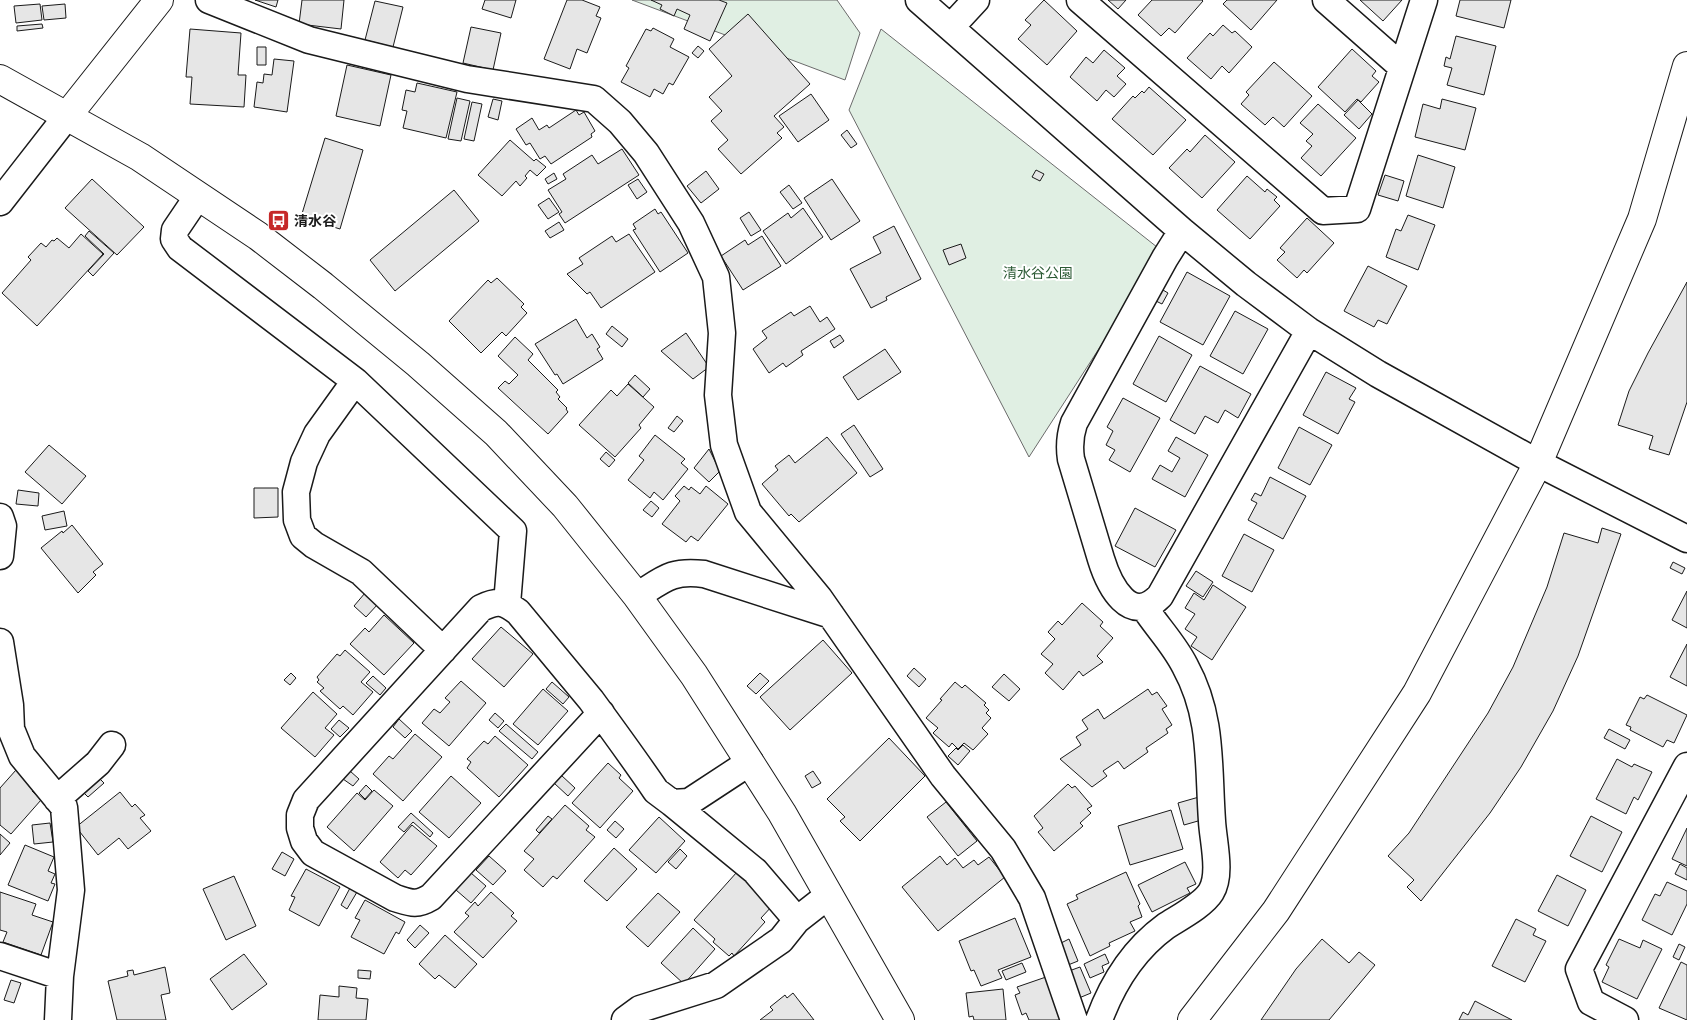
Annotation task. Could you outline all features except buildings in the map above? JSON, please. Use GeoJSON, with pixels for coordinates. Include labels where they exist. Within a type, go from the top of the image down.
{"type":"FeatureCollection","features":[{"type":"Feature","properties":{"kind":"street"},"geometry":{"type":"LineString","coordinates":[[0,202],[159,0]]}},
{"type":"Feature","properties":{"kind":"street"},"geometry":{"type":"LineString","coordinates":[[209,0],[318,42],[467,79],[594,99],[620,122],[646,153],[691,223],[716,277],[722,332],[718,395],[724,445],[748,512],[818,598],[943,776],[1002,849],[1032,898],[1074,1020]]}},
{"type":"Feature","properties":{"kind":"street"},"geometry":{"type":"LineString","coordinates":[[919,0],[1182,231],[1246,284],[1309,331],[1378,374],[1538,463],[1687,539]]}},
{"type":"Feature","properties":{"kind":"street"},"geometry":{"type":"LineString","coordinates":[[951,27],[976,0]]}},
{"type":"Feature","properties":{"kind":"street"},"geometry":{"type":"LineString","coordinates":[[1080,0],[1323,211],[1357,209],[1424,0]]}},
{"type":"Feature","properties":{"kind":"street"},"geometry":{"type":"LineString","coordinates":[[1326,0],[1402,67]]}},
{"type":"Feature","properties":{"kind":"street"},"geometry":{"type":"LineString","coordinates":[[1192,1020],[1276,911],[1417,693],[1538,463],[1642,219],[1687,66]]}},
{"type":"Feature","properties":{"kind":"street"},"geometry":{"type":"LineString","coordinates":[[0,79],[140,157],[258,236],[323,286],[418,364],[496,433],[565,506],[637,596],[694,675],[782,813],[900,1020]]}},
{"type":"Feature","properties":{"kind":"street"},"geometry":{"type":"LineString","coordinates":[[198,196],[175,230],[174,239],[180,248],[354,381],[513,531],[507,604]]}},
{"type":"Feature","properties":{"kind":"street"},"geometry":{"type":"LineString","coordinates":[[1182,231],[1165,258],[1074,422],[1070,440],[1071,459],[1106,574],[1115,590],[1125,602],[1134,607],[1144,607],[1153,603],[1160,596],[1309,331]]}},
{"type":"Feature","properties":{"kind":"street"},"geometry":{"type":"LineString","coordinates":[[354,381],[317,434],[304,462],[296,492],[297,520],[303,536],[314,545],[361,572],[443,650]]}},
{"type":"Feature","properties":{"kind":"street"},"geometry":{"type":"LineString","coordinates":[[0,517],[3,526],[0,556]]}},
{"type":"Feature","properties":{"kind":"street"},"geometry":{"type":"LineString","coordinates":[[637,596],[668,576],[692,572],[704,574],[830,615]]}},
{"type":"Feature","properties":{"kind":"street"},"geometry":{"type":"LineString","coordinates":[[601,713],[431,897],[421,903],[395,898],[313,853],[304,841],[300,828],[300,815],[306,800],[481,608],[493,603],[507,604],[518,612],[601,713],[656,791],[672,802],[755,871],[797,920]]}},
{"type":"Feature","properties":{"kind":"street"},"geometry":{"type":"LineString","coordinates":[[1100,1020],[1108,996],[1122,972],[1136,954],[1148,940],[1203,901],[1211,892],[1216,876],[1210,760],[1206,724],[1198,692],[1180,657],[1144,607]]}},
{"type":"Feature","properties":{"kind":"street"},"geometry":{"type":"LineString","coordinates":[[0,642],[5,703],[10,729],[22,756],[64,807],[71,890],[60,976],[58,1020]]}},
{"type":"Feature","properties":{"kind":"street"},"geometry":{"type":"LineString","coordinates":[[57,799],[98,763],[112,745]]}},
{"type":"Feature","properties":{"kind":"street"},"geometry":{"type":"LineString","coordinates":[[672,802],[689,802],[750,762]]}},
{"type":"Feature","properties":{"kind":"street"},"geometry":{"type":"LineString","coordinates":[[1625,1020],[1591,1002],[1579,969],[1687,766]]}},
{"type":"Feature","properties":{"kind":"street"},"geometry":{"type":"LineString","coordinates":[[625,1020],[640,1010],[716,985],[781,940],[797,920],[829,894]]}},
{"type":"Feature","properties":{"kind":"street"},"geometry":{"type":"LineString","coordinates":[[0,956],[60,976]]}},
{"type":"Feature","properties":{"kind":"green space"},"geometry":{"type":"Polygon","coordinates":[[[632,0],[837,0],[860,33],[845,80],[632,0]]]}},
{"type":"Feature","properties":{"kind":"green space","name":"清水谷公園"},"geometry":{"type":"Polygon","coordinates":[[[881,29],[1162,251],[1029,457],[849,110],[881,29]]]}},
{"type":"Feature","properties":{"kind":"place","name":"清水谷"},"geometry":{"type":"Point","coordinates":[278,220]}}]}
